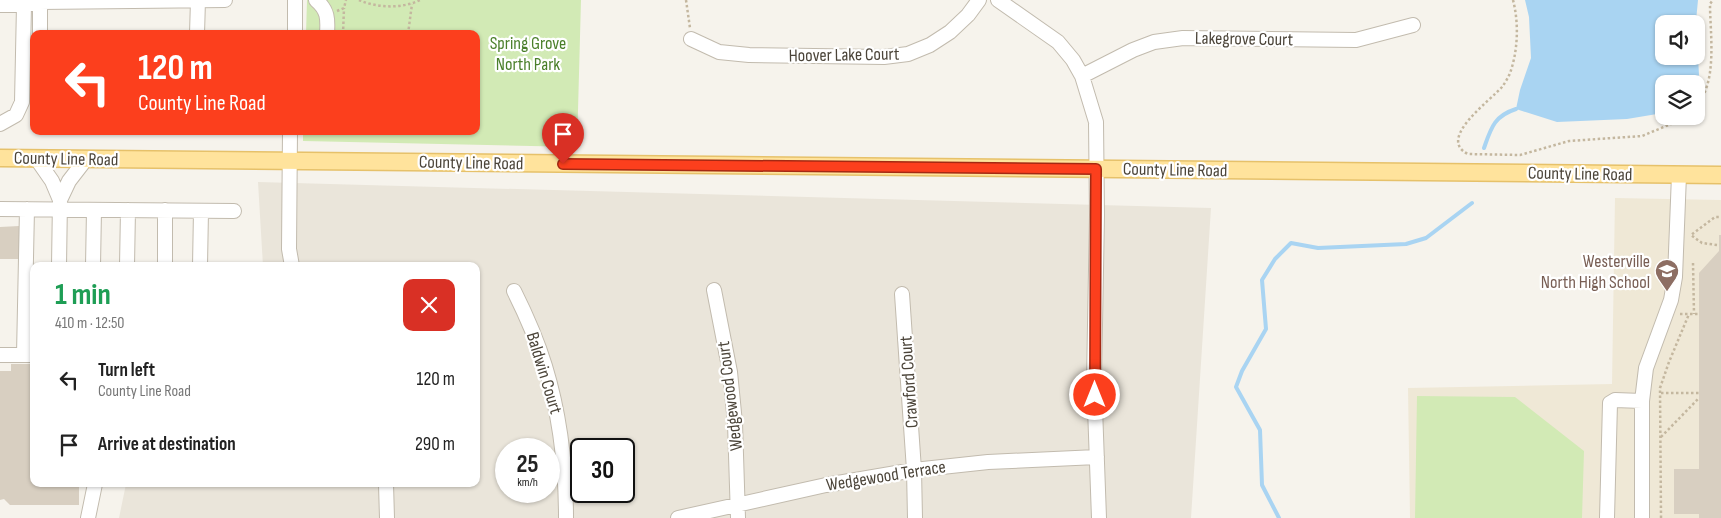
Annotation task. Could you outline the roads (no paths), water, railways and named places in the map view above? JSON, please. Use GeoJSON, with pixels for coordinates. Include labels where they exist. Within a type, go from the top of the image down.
{"type":"FeatureCollection","features":[{"type":"Feature","properties":{"kind":"main road","name":"County Line Road"},"geometry":{"type":"LineString","coordinates":[[0,158],[1721,175]]}},
{"type":"Feature","properties":{"kind":"street"},"geometry":{"type":"LineString","coordinates":[[198,0],[198,30]]}},
{"type":"Feature","properties":{"kind":"street"},"geometry":{"type":"LineString","coordinates":[[0,5],[24,5],[40,2],[225,0]]}},
{"type":"Feature","properties":{"kind":"street"},"geometry":{"type":"LineString","coordinates":[[295,0],[295,30]]}},
{"type":"Feature","properties":{"kind":"street"},"geometry":{"type":"LineString","coordinates":[[316,0],[323,6],[328,15],[327,30]]}},
{"type":"Feature","properties":{"kind":"street","name":"Hoover Lake Court"},"geometry":{"type":"LineString","coordinates":[[691,39],[719,52],[749,55],[884,57],[908,54],[930,45],[950,32],[968,16],[979,0]]}},
{"type":"Feature","properties":{"kind":"street"},"geometry":{"type":"LineString","coordinates":[[998,0],[1058,42],[1073,60],[1082,76],[1096,122],[1094,380],[1099,518]]}},
{"type":"Feature","properties":{"kind":"street"},"geometry":{"type":"LineString","coordinates":[[40,2],[40,30]]}},
{"type":"Feature","properties":{"kind":"street"},"geometry":{"type":"LineString","coordinates":[[0,124],[16,115],[22,102],[24,5]]}},
{"type":"Feature","properties":{"kind":"street","name":"Lakegrove Court"},"geometry":{"type":"LineString","coordinates":[[1082,76],[1133,50],[1154,42],[1183,38],[1356,40],[1413,25]]}},
{"type":"Feature","properties":{"kind":"street"},"geometry":{"type":"LineString","coordinates":[[290,135],[289,249],[291,262]]}},
{"type":"Feature","properties":{"kind":"street"},"geometry":{"type":"LineString","coordinates":[[36,158],[52,181],[59,205],[59,262]]}},
{"type":"Feature","properties":{"kind":"street"},"geometry":{"type":"LineString","coordinates":[[59,205],[69,181],[86,159]]}},
{"type":"Feature","properties":{"kind":"street"},"geometry":{"type":"LineString","coordinates":[[1642,518],[1642,401],[1646,368],[1671,300],[1675,277],[1678,175]]}},
{"type":"Feature","properties":{"kind":"street"},"geometry":{"type":"LineString","coordinates":[[0,209],[27,209],[59,205],[94,210],[234,211]]}},
{"type":"Feature","properties":{"kind":"street"},"geometry":{"type":"LineString","coordinates":[[0,354],[29,355],[27,209]]}},
{"type":"Feature","properties":{"kind":"street"},"geometry":{"type":"LineString","coordinates":[[93,262],[94,210]]}},
{"type":"Feature","properties":{"kind":"street"},"geometry":{"type":"LineString","coordinates":[[127,262],[128,210]]}},
{"type":"Feature","properties":{"kind":"street"},"geometry":{"type":"LineString","coordinates":[[165,210],[165,262]]}},
{"type":"Feature","properties":{"kind":"street"},"geometry":{"type":"LineString","coordinates":[[200,262],[201,211]]}},
{"type":"Feature","properties":{"kind":"street","name":"Wedgewood Court"},"geometry":{"type":"LineString","coordinates":[[714,290],[732,389],[738,518]]}},
{"type":"Feature","properties":{"kind":"street","name":"Baldwin Court"},"geometry":{"type":"LineString","coordinates":[[514,291],[533,332],[550,383],[562,447],[566,518]]}},
{"type":"Feature","properties":{"kind":"street","name":"Crawford Court"},"geometry":{"type":"LineString","coordinates":[[902,294],[914,470],[915,518]]}},
{"type":"Feature","properties":{"kind":"street"},"geometry":{"type":"LineString","coordinates":[[1607,518],[1610,403],[1615,400],[1642,401]]}},
{"type":"Feature","properties":{"kind":"street","name":"Wedgewood Terrace"},"geometry":{"type":"LineString","coordinates":[[678,518],[826,484],[914,470],[988,462],[1097,458]]}},
{"type":"Feature","properties":{"kind":"street"},"geometry":{"type":"LineString","coordinates":[[88,518],[93,487]]}},
{"type":"Feature","properties":{"kind":"street"},"geometry":{"type":"LineString","coordinates":[[386,487],[387,518]]}},
{"type":"Feature","properties":{"kind":"water"},"geometry":{"type":"Polygon","coordinates":[[[1525,0],[1698,0],[1697,15],[1655,15],[1655,65],[1698,65],[1699,75],[1655,75],[1655,114],[1627,119],[1557,122],[1516,109],[1520,90],[1531,58],[1529,17],[1525,0]]]}},
{"type":"Feature","properties":{"kind":"waterway"},"geometry":{"type":"LineString","coordinates":[[1484,148],[1491,129],[1498,119],[1516,109]]}},
{"type":"Feature","properties":{"kind":"waterway"},"geometry":{"type":"LineString","coordinates":[[1279,518],[1262,485],[1260,430],[1236,387],[1242,371],[1266,329],[1262,280],[1275,259],[1291,243],[1318,248],[1406,244],[1426,238],[1472,203]]}},
{"type":"Feature","properties":{"kind":"place","name":"Westerville North High School"},"geometry":{"type":"Point","coordinates":[1667,292]}},
{"type":"Feature","properties":{"kind":"park label","name":"Spring Grove North Park"},"geometry":{"type":"Point","coordinates":[528,53]}}]}
